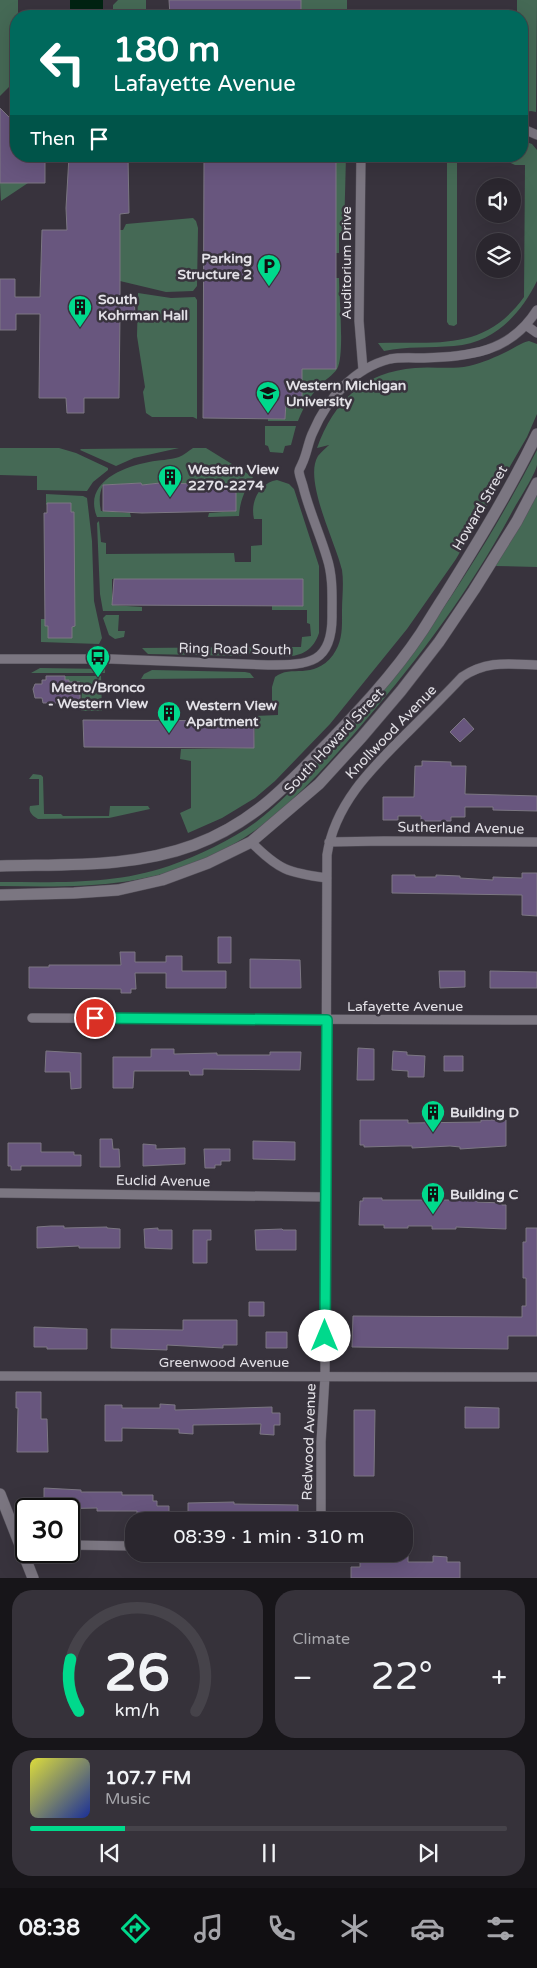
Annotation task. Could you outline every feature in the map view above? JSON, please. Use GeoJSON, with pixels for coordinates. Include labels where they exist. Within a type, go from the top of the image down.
{"type":"FeatureCollection","features":[{"type":"Feature","properties":{"kind":"street","name":"Auditorium Drive"},"geometry":{"type":"LineString","coordinates":[[361,162],[360,321],[363,370]]}},
{"type":"Feature","properties":{"kind":"street","name":"Ring Road South"},"geometry":{"type":"LineString","coordinates":[[0,659],[290,665],[312,661],[331,639],[331,585],[328,559],[299,471],[307,453],[312,433],[322,414],[338,391],[363,370],[391,359],[461,356],[477,353],[503,342],[527,326],[537,310]]}},
{"type":"Feature","properties":{"kind":"street"},"geometry":{"type":"LineString","coordinates":[[527,326],[537,333]]}},
{"type":"Feature","properties":{"kind":"street","name":"Howard Street"},"geometry":{"type":"LineString","coordinates":[[445,594],[474,549],[520,469],[537,434]]}},
{"type":"Feature","properties":{"kind":"street","name":"South Howard Street"},"geometry":{"type":"LineString","coordinates":[[0,895],[118,890],[162,880],[208,863],[251,842],[318,784],[401,691],[439,642],[474,590],[517,521],[537,483]]}},
{"type":"Feature","properties":{"kind":"street","name":"South Howard Street"},"geometry":{"type":"LineString","coordinates":[[0,866],[122,862],[161,855],[195,844],[226,830],[257,812],[277,795],[354,716],[421,634],[445,594]]}},
{"type":"Feature","properties":{"kind":"street","name":"Knollwood Avenue"},"geometry":{"type":"LineString","coordinates":[[327,913],[329,842],[341,812],[361,781],[462,677],[473,670],[489,665],[537,665]]}},
{"type":"Feature","properties":{"kind":"street","name":"Sutherland Avenue"},"geometry":{"type":"LineString","coordinates":[[329,842],[384,840],[537,842]]}},
{"type":"Feature","properties":{"kind":"street"},"geometry":{"type":"LineString","coordinates":[[251,842],[272,862],[283,869],[327,878]]}},
{"type":"Feature","properties":{"kind":"street","name":"Redwood Avenue"},"geometry":{"type":"LineString","coordinates":[[321,1512],[321,1442],[325,1376],[327,913]]}},
{"type":"Feature","properties":{"kind":"street","name":"Lafayette Avenue"},"geometry":{"type":"LineString","coordinates":[[32,1018],[537,1020]]}},
{"type":"Feature","properties":{"kind":"street","name":"Euclid Avenue"},"geometry":{"type":"LineString","coordinates":[[0,1193],[326,1197]]}},
{"type":"Feature","properties":{"kind":"street","name":"Greenwood Avenue"},"geometry":{"type":"LineString","coordinates":[[0,1376],[537,1377]]}},
{"type":"Feature","properties":{"kind":"street"},"geometry":{"type":"LineString","coordinates":[[0,1494],[15,1527]]}},
{"type":"Feature","properties":{"kind":"street"},"geometry":{"type":"LineString","coordinates":[[80,1546],[125,1546]]}},
{"type":"Feature","properties":{"kind":"street"},"geometry":{"type":"LineString","coordinates":[[28,1563],[33,1578]]}},
{"type":"Feature","properties":{"kind":"shaded area"},"geometry":{"type":"Polygon","coordinates":[[[0,0],[18,0],[18,10],[10,10],[10,86],[0,96],[0,0]]]}},
{"type":"Feature","properties":{"kind":"shaded area"},"geometry":{"type":"Polygon","coordinates":[[[70,0],[103,0],[103,10],[70,10],[70,0]]]}},
{"type":"Feature","properties":{"kind":"shaded area"},"geometry":{"type":"Polygon","coordinates":[[[118,0],[146,0],[146,10],[113,10],[113,5],[118,0]]]}},
{"type":"Feature","properties":{"kind":"shaded area"},"geometry":{"type":"Polygon","coordinates":[[[301,0],[347,0],[347,10],[301,10],[301,0]]]}},
{"type":"Feature","properties":{"kind":"shaded area"},"geometry":{"type":"Polygon","coordinates":[[[517,0],[537,0],[536,112],[528,112],[528,10],[517,10],[517,0]]]}},
{"type":"Feature","properties":{"kind":"shaded area"},"geometry":{"type":"Polygon","coordinates":[[[528,143],[532,144],[537,150],[537,281],[522,305],[514,316],[493,333],[468,344],[384,351],[378,343],[440,342],[476,335],[493,327],[509,315],[524,297],[525,165],[515,165],[509,162],[528,162],[528,143]]]}},
{"type":"Feature","properties":{"kind":"shaded area"},"geometry":{"type":"Polygon","coordinates":[[[336,162],[346,162],[344,233],[339,233],[339,253],[335,253],[336,162]]]}},
{"type":"Feature","properties":{"kind":"shaded area"},"geometry":{"type":"Polygon","coordinates":[[[447,162],[457,162],[457,324],[454,326],[449,325],[447,322],[447,162]]]}},
{"type":"Feature","properties":{"kind":"shaded area"},"geometry":{"type":"Polygon","coordinates":[[[0,183],[28,183],[1,201],[0,183]]]}},
{"type":"Feature","properties":{"kind":"shaded area"},"geometry":{"type":"Polygon","coordinates":[[[193,218],[198,228],[197,286],[193,291],[166,292],[120,281],[120,230],[123,230],[126,224],[193,218]]]}},
{"type":"Feature","properties":{"kind":"shaded area"},"geometry":{"type":"Polygon","coordinates":[[[335,278],[339,278],[341,325],[341,352],[337,369],[313,393],[298,421],[268,421],[268,418],[285,419],[286,402],[302,402],[302,369],[335,278]]]}},
{"type":"Feature","properties":{"kind":"shaded area"},"geometry":{"type":"Polygon","coordinates":[[[138,293],[171,298],[195,297],[197,300],[197,419],[193,417],[152,417],[146,413],[143,392],[145,387],[137,336],[138,293]]]}},
{"type":"Feature","properties":{"kind":"shaded area"},"geometry":{"type":"Polygon","coordinates":[[[529,341],[537,344],[537,414],[527,437],[456,559],[407,629],[330,724],[275,781],[255,798],[222,818],[188,833],[180,813],[191,808],[191,761],[180,759],[181,749],[254,748],[255,716],[278,715],[278,706],[272,706],[272,687],[275,677],[281,673],[318,668],[333,655],[339,644],[342,628],[342,570],[317,495],[314,467],[318,456],[329,445],[317,448],[332,416],[353,392],[381,376],[415,368],[469,366],[494,358],[529,341]]]}},
{"type":"Feature","properties":{"kind":"shaded area"},"geometry":{"type":"Polygon","coordinates":[[[265,426],[296,426],[291,445],[285,446],[283,453],[270,452],[268,446],[265,445],[265,426]]]}},
{"type":"Feature","properties":{"kind":"shaded area"},"geometry":{"type":"Polygon","coordinates":[[[0,448],[59,448],[76,453],[108,468],[108,470],[93,482],[87,491],[37,490],[37,476],[0,475],[0,448]]]}},
{"type":"Feature","properties":{"kind":"shaded area"},"geometry":{"type":"Polygon","coordinates":[[[179,448],[134,458],[116,466],[80,450],[81,449],[179,448]]]}},
{"type":"Feature","properties":{"kind":"shaded area"},"geometry":{"type":"Polygon","coordinates":[[[193,448],[206,448],[253,477],[243,495],[239,516],[208,517],[209,513],[236,511],[236,485],[160,483],[142,485],[141,483],[103,485],[100,498],[101,511],[130,513],[131,517],[97,517],[94,505],[95,495],[100,486],[108,479],[138,464],[179,457],[193,448]]]}},
{"type":"Feature","properties":{"kind":"shaded area"},"geometry":{"type":"Polygon","coordinates":[[[537,450],[537,465],[530,481],[463,594],[426,646],[323,769],[269,820],[244,838],[207,858],[157,876],[131,881],[79,886],[0,886],[0,882],[85,881],[127,877],[148,872],[180,862],[214,847],[246,829],[265,815],[290,792],[353,724],[413,651],[491,533],[537,450]]]}},
{"type":"Feature","properties":{"kind":"shaded area"},"geometry":{"type":"Polygon","coordinates":[[[277,480],[289,484],[294,489],[319,566],[319,633],[309,649],[298,655],[279,656],[272,647],[301,647],[302,637],[311,636],[310,624],[307,623],[307,610],[272,610],[272,606],[303,606],[303,579],[112,579],[112,605],[142,607],[142,611],[103,611],[100,594],[97,523],[99,521],[101,542],[106,543],[106,554],[234,553],[235,562],[251,562],[251,546],[262,545],[262,519],[254,519],[253,506],[261,489],[265,485],[277,480]]]}},
{"type":"Feature","properties":{"kind":"shaded area"},"geometry":{"type":"Polygon","coordinates":[[[537,492],[537,567],[495,566],[537,492]]]}},
{"type":"Feature","properties":{"kind":"shaded area"},"geometry":{"type":"Polygon","coordinates":[[[46,494],[83,496],[87,498],[92,541],[94,601],[102,638],[99,644],[41,642],[41,619],[45,619],[45,626],[48,626],[48,638],[71,637],[71,503],[48,503],[46,505],[46,494]]]}},
{"type":"Feature","properties":{"kind":"shaded area"},"geometry":{"type":"Polygon","coordinates":[[[106,615],[119,615],[118,631],[125,631],[124,637],[115,639],[109,635],[103,618],[106,615]]]}},
{"type":"Feature","properties":{"kind":"shaded area"},"geometry":{"type":"Polygon","coordinates":[[[254,647],[251,653],[243,656],[148,654],[142,648],[254,647]]]}},
{"type":"Feature","properties":{"kind":"shaded area"},"geometry":{"type":"Polygon","coordinates":[[[40,668],[105,669],[105,673],[31,673],[40,668]]]}},
{"type":"Feature","properties":{"kind":"shaded area"},"geometry":{"type":"Polygon","coordinates":[[[152,670],[245,672],[250,673],[254,678],[141,679],[144,674],[152,670]]]}},
{"type":"Feature","properties":{"kind":"shaded area"},"geometry":{"type":"Polygon","coordinates":[[[65,676],[101,676],[102,711],[81,711],[82,688],[80,687],[80,682],[69,682],[69,680],[65,680],[65,676]]]}},
{"type":"Feature","properties":{"kind":"shaded area"},"geometry":{"type":"Polygon","coordinates":[[[33,774],[43,777],[44,814],[109,816],[110,806],[148,806],[150,809],[109,818],[38,819],[30,812],[30,806],[39,805],[39,779],[29,779],[33,774]]]}},
{"type":"Feature","properties":{"kind":"building"},"geometry":{"type":"Polygon","coordinates":[[[169,0],[301,0],[301,10],[170,10],[169,0]]]}},
{"type":"Feature","properties":{"kind":"building"},"geometry":{"type":"Polygon","coordinates":[[[0,108],[10,118],[10,162],[45,162],[45,183],[0,183],[0,108]]]}},
{"type":"Feature","properties":{"kind":"building","name":"South Kohrman Hall"},"geometry":{"type":"Polygon","coordinates":[[[69,162],[128,162],[129,213],[120,214],[120,297],[134,297],[135,314],[120,314],[119,398],[84,398],[84,413],[67,413],[66,398],[39,398],[40,314],[16,314],[16,330],[0,330],[0,279],[15,279],[15,297],[40,297],[42,230],[67,230],[66,208],[69,162]]]}},
{"type":"Feature","properties":{"kind":"building","name":"Parking Structure 2"},"geometry":{"type":"Polygon","coordinates":[[[204,162],[336,162],[336,369],[302,369],[302,402],[286,402],[285,419],[203,418],[204,162]]]}},
{"type":"Feature","properties":{"kind":"building","name":"Western View 2270-2274"},"geometry":{"type":"Polygon","coordinates":[[[141,483],[142,485],[160,483],[236,485],[236,511],[142,513],[103,511],[103,485],[141,483]]]}},
{"type":"Feature","properties":{"kind":"building"},"geometry":{"type":"Polygon","coordinates":[[[47,503],[71,503],[71,512],[74,512],[75,626],[72,627],[72,638],[48,638],[48,626],[45,626],[44,513],[47,513],[47,503]]]}},
{"type":"Feature","properties":{"kind":"building"},"geometry":{"type":"Polygon","coordinates":[[[114,579],[303,579],[303,606],[112,605],[114,579]]]}},
{"type":"Feature","properties":{"kind":"building"},"geometry":{"type":"Polygon","coordinates":[[[46,676],[65,676],[65,680],[69,680],[69,682],[80,682],[80,700],[69,700],[69,703],[43,703],[42,698],[35,698],[33,689],[35,684],[42,684],[42,680],[46,680],[46,676]]]}},
{"type":"Feature","properties":{"kind":"building"},"geometry":{"type":"Polygon","coordinates":[[[464,718],[474,729],[460,742],[450,732],[464,718]]]}},
{"type":"Feature","properties":{"kind":"building","name":"Western View Apartment"},"geometry":{"type":"Polygon","coordinates":[[[83,720],[254,721],[254,748],[84,747],[83,720]]]}},
{"type":"Feature","properties":{"kind":"building"},"geometry":{"type":"Polygon","coordinates":[[[422,761],[451,762],[451,766],[466,766],[465,794],[537,796],[537,811],[493,810],[493,807],[465,807],[465,817],[451,817],[451,821],[421,821],[421,816],[398,816],[398,820],[383,820],[383,797],[414,797],[415,766],[422,766],[422,761]]]}},
{"type":"Feature","properties":{"kind":"building"},"geometry":{"type":"Polygon","coordinates":[[[522,873],[537,873],[537,916],[522,915],[522,895],[392,893],[392,875],[415,875],[415,877],[436,877],[436,875],[460,876],[460,878],[493,880],[493,877],[522,878],[522,873]]]}},
{"type":"Feature","properties":{"kind":"building"},"geometry":{"type":"Polygon","coordinates":[[[218,937],[231,937],[231,963],[218,963],[218,937]]]}},
{"type":"Feature","properties":{"kind":"building"},"geometry":{"type":"Polygon","coordinates":[[[120,952],[135,952],[135,962],[166,962],[166,956],[182,956],[182,971],[226,971],[226,988],[166,988],[166,973],[135,973],[136,989],[131,989],[131,993],[121,993],[121,989],[29,988],[29,967],[49,967],[49,965],[121,965],[120,952]]]}},
{"type":"Feature","properties":{"kind":"building"},"geometry":{"type":"Polygon","coordinates":[[[250,959],[300,960],[301,988],[250,988],[250,959]]]}},
{"type":"Feature","properties":{"kind":"building"},"geometry":{"type":"Polygon","coordinates":[[[439,971],[465,971],[465,987],[440,988],[439,971]]]}},
{"type":"Feature","properties":{"kind":"building"},"geometry":{"type":"Polygon","coordinates":[[[490,971],[537,972],[537,988],[490,988],[490,971]]]}},
{"type":"Feature","properties":{"kind":"building"},"geometry":{"type":"Polygon","coordinates":[[[358,1048],[374,1049],[374,1080],[357,1080],[358,1048]]]}},
{"type":"Feature","properties":{"kind":"building"},"geometry":{"type":"Polygon","coordinates":[[[151,1049],[174,1049],[174,1054],[217,1053],[217,1055],[270,1055],[270,1052],[301,1052],[300,1070],[203,1069],[203,1075],[190,1075],[189,1071],[134,1071],[133,1088],[113,1088],[113,1057],[151,1057],[151,1049]]]}},
{"type":"Feature","properties":{"kind":"building"},"geometry":{"type":"Polygon","coordinates":[[[46,1051],[81,1053],[81,1088],[71,1089],[70,1072],[45,1072],[46,1051]]]}},
{"type":"Feature","properties":{"kind":"building"},"geometry":{"type":"Polygon","coordinates":[[[393,1051],[407,1052],[407,1055],[425,1056],[424,1077],[408,1077],[408,1071],[392,1070],[393,1051]]]}},
{"type":"Feature","properties":{"kind":"building"},"geometry":{"type":"Polygon","coordinates":[[[444,1056],[463,1056],[463,1071],[444,1071],[444,1056]]]}},
{"type":"Feature","properties":{"kind":"building","name":"Building D"},"geometry":{"type":"Polygon","coordinates":[[[360,1120],[408,1120],[408,1123],[506,1120],[506,1146],[460,1149],[460,1147],[450,1146],[412,1148],[412,1146],[364,1147],[364,1145],[360,1145],[360,1120]]]}},
{"type":"Feature","properties":{"kind":"building"},"geometry":{"type":"Polygon","coordinates":[[[100,1139],[112,1139],[113,1149],[119,1149],[120,1167],[100,1167],[100,1139]]]}},
{"type":"Feature","properties":{"kind":"building"},"geometry":{"type":"Polygon","coordinates":[[[253,1141],[295,1142],[295,1160],[253,1159],[253,1141]]]}},
{"type":"Feature","properties":{"kind":"building"},"geometry":{"type":"Polygon","coordinates":[[[8,1143],[41,1143],[41,1152],[74,1152],[74,1155],[81,1155],[81,1166],[21,1166],[21,1170],[11,1170],[11,1166],[8,1166],[8,1143]]]}},
{"type":"Feature","properties":{"kind":"building"},"geometry":{"type":"Polygon","coordinates":[[[143,1144],[156,1145],[156,1149],[185,1148],[185,1164],[143,1166],[143,1144]]]}},
{"type":"Feature","properties":{"kind":"building"},"geometry":{"type":"Polygon","coordinates":[[[204,1149],[230,1149],[230,1161],[221,1161],[221,1165],[215,1165],[215,1168],[205,1168],[204,1149]]]}},
{"type":"Feature","properties":{"kind":"building","name":"Building C"},"geometry":{"type":"Polygon","coordinates":[[[363,1198],[382,1198],[382,1200],[477,1200],[477,1202],[502,1203],[502,1205],[506,1205],[506,1229],[456,1227],[456,1229],[432,1229],[432,1226],[384,1228],[384,1225],[359,1225],[360,1201],[363,1201],[363,1198]]]}},
{"type":"Feature","properties":{"kind":"building"},"geometry":{"type":"Polygon","coordinates":[[[37,1227],[120,1229],[120,1248],[79,1248],[79,1246],[37,1248],[37,1227]]]}},
{"type":"Feature","properties":{"kind":"building"},"geometry":{"type":"Polygon","coordinates":[[[158,1228],[158,1230],[172,1230],[172,1249],[145,1248],[144,1229],[158,1228]]]}},
{"type":"Feature","properties":{"kind":"building"},"geometry":{"type":"Polygon","coordinates":[[[526,1228],[537,1228],[537,1336],[508,1336],[508,1349],[352,1347],[353,1316],[522,1317],[522,1306],[526,1306],[526,1278],[523,1278],[523,1242],[526,1242],[526,1228]]]}},
{"type":"Feature","properties":{"kind":"building"},"geometry":{"type":"Polygon","coordinates":[[[193,1230],[211,1230],[211,1240],[207,1240],[207,1263],[193,1263],[193,1230]]]}},
{"type":"Feature","properties":{"kind":"building"},"geometry":{"type":"Polygon","coordinates":[[[255,1230],[296,1230],[296,1250],[256,1250],[255,1230]]]}},
{"type":"Feature","properties":{"kind":"building"},"geometry":{"type":"Polygon","coordinates":[[[249,1302],[264,1302],[264,1316],[249,1316],[249,1302]]]}},
{"type":"Feature","properties":{"kind":"building"},"geometry":{"type":"Polygon","coordinates":[[[183,1320],[237,1320],[237,1345],[223,1345],[223,1348],[167,1345],[167,1350],[111,1348],[111,1329],[183,1330],[183,1320]]]}},
{"type":"Feature","properties":{"kind":"building"},"geometry":{"type":"Polygon","coordinates":[[[34,1327],[87,1329],[87,1349],[47,1349],[47,1347],[34,1347],[34,1327]]]}},
{"type":"Feature","properties":{"kind":"building"},"geometry":{"type":"Polygon","coordinates":[[[266,1332],[287,1332],[287,1348],[266,1348],[266,1332]]]}},
{"type":"Feature","properties":{"kind":"building"},"geometry":{"type":"Polygon","coordinates":[[[16,1392],[41,1392],[41,1419],[47,1419],[48,1452],[17,1452],[18,1408],[16,1408],[16,1392]]]}},
{"type":"Feature","properties":{"kind":"building"},"geometry":{"type":"Polygon","coordinates":[[[160,1404],[175,1405],[175,1410],[272,1407],[272,1413],[280,1413],[280,1425],[274,1425],[274,1435],[260,1434],[261,1424],[193,1425],[193,1434],[179,1433],[179,1429],[122,1428],[122,1441],[105,1441],[105,1405],[122,1405],[122,1408],[160,1408],[160,1404]]]}},
{"type":"Feature","properties":{"kind":"building"},"geometry":{"type":"Polygon","coordinates":[[[465,1407],[499,1408],[499,1428],[465,1428],[465,1407]]]}},
{"type":"Feature","properties":{"kind":"building"},"geometry":{"type":"Polygon","coordinates":[[[354,1410],[375,1410],[374,1476],[354,1476],[354,1410]]]}},
{"type":"Feature","properties":{"kind":"building"},"geometry":{"type":"Polygon","coordinates":[[[44,1488],[81,1490],[81,1492],[122,1492],[122,1495],[153,1495],[153,1501],[157,1501],[157,1506],[169,1506],[169,1512],[97,1511],[97,1508],[80,1508],[80,1498],[44,1498],[44,1488]]]}},
{"type":"Feature","properties":{"kind":"building"},"geometry":{"type":"Polygon","coordinates":[[[234,1502],[234,1504],[298,1505],[298,1512],[188,1512],[188,1503],[234,1502]]]}},
{"type":"Feature","properties":{"kind":"building"},"geometry":{"type":"Polygon","coordinates":[[[433,1556],[447,1557],[447,1562],[460,1562],[460,1578],[351,1578],[351,1567],[360,1567],[360,1562],[433,1562],[433,1556]]]}},
{"type":"Feature","properties":{"kind":"place","name":"Parking Structure 2"},"geometry":{"type":"Point","coordinates":[269,287]}},
{"type":"Feature","properties":{"kind":"place","name":"South Kohrman Hall"},"geometry":{"type":"Point","coordinates":[80,328]}},
{"type":"Feature","properties":{"kind":"place","name":"Western Michigan University"},"geometry":{"type":"Point","coordinates":[268,414]}},
{"type":"Feature","properties":{"kind":"place","name":"Western View 2270-2274"},"geometry":{"type":"Point","coordinates":[170,498]}},
{"type":"Feature","properties":{"kind":"place","name":"Metro/Bronco - Western View"},"geometry":{"type":"Point","coordinates":[98,678]}},
{"type":"Feature","properties":{"kind":"place","name":"Western View Apartment"},"geometry":{"type":"Point","coordinates":[169,734]}},
{"type":"Feature","properties":{"kind":"place","name":"Building D"},"geometry":{"type":"Point","coordinates":[433,1133]}},
{"type":"Feature","properties":{"kind":"place","name":"Building C"},"geometry":{"type":"Point","coordinates":[433,1215]}},
{"type":"Feature","properties":{"kind":"route"},"geometry":{"type":"LineString","coordinates":[[95,1018],[327,1020],[325,1336]]}}]}
